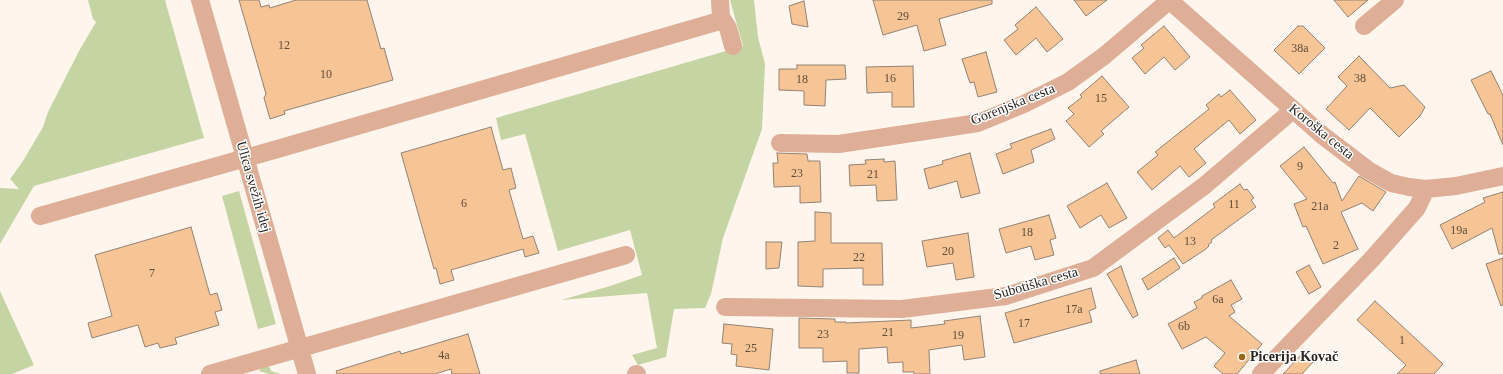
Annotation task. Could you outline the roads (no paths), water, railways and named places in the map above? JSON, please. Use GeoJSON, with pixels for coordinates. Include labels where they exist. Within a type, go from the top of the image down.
{"type":"FeatureCollection","features":[{"type":"Feature","properties":{"kind":"street","name":"Ulica svežih idej"},"geometry":{"type":"LineString","coordinates":[[200,0],[307,374]]}},
{"type":"Feature","properties":{"kind":"street","name":"Koroška cesta"},"geometry":{"type":"LineString","coordinates":[[1170,0],[1322,135],[1368,170],[1391,183],[1426,189],[1456,186],[1503,176]]}},
{"type":"Feature","properties":{"kind":"street","name":"Gorenjska cesta"},"geometry":{"type":"LineString","coordinates":[[780,143],[839,144],[978,123],[1024,104],[1068,82],[1104,56],[1170,0]]}},
{"type":"Feature","properties":{"kind":"street"},"geometry":{"type":"LineString","coordinates":[[1364,26],[1395,0]]}},
{"type":"Feature","properties":{"kind":"street"},"geometry":{"type":"LineString","coordinates":[[40,216],[716,22],[720,8]]}},
{"type":"Feature","properties":{"kind":"street"},"geometry":{"type":"LineString","coordinates":[[720,8],[734,46]]}},
{"type":"Feature","properties":{"kind":"street","name":"Subotiška cesta"},"geometry":{"type":"LineString","coordinates":[[725,307],[902,309],[1006,296],[1093,268],[1204,186],[1293,110]]}},
{"type":"Feature","properties":{"kind":"street"},"geometry":{"type":"LineString","coordinates":[[1261,374],[1372,259],[1417,208],[1426,189]]}},
{"type":"Feature","properties":{"kind":"street"},"geometry":{"type":"LineString","coordinates":[[210,374],[626,255]]}},
{"type":"Feature","properties":{"kind":"place","name":"Picerija Kovač"},"geometry":{"type":"Point","coordinates":[1242,357]}}]}
